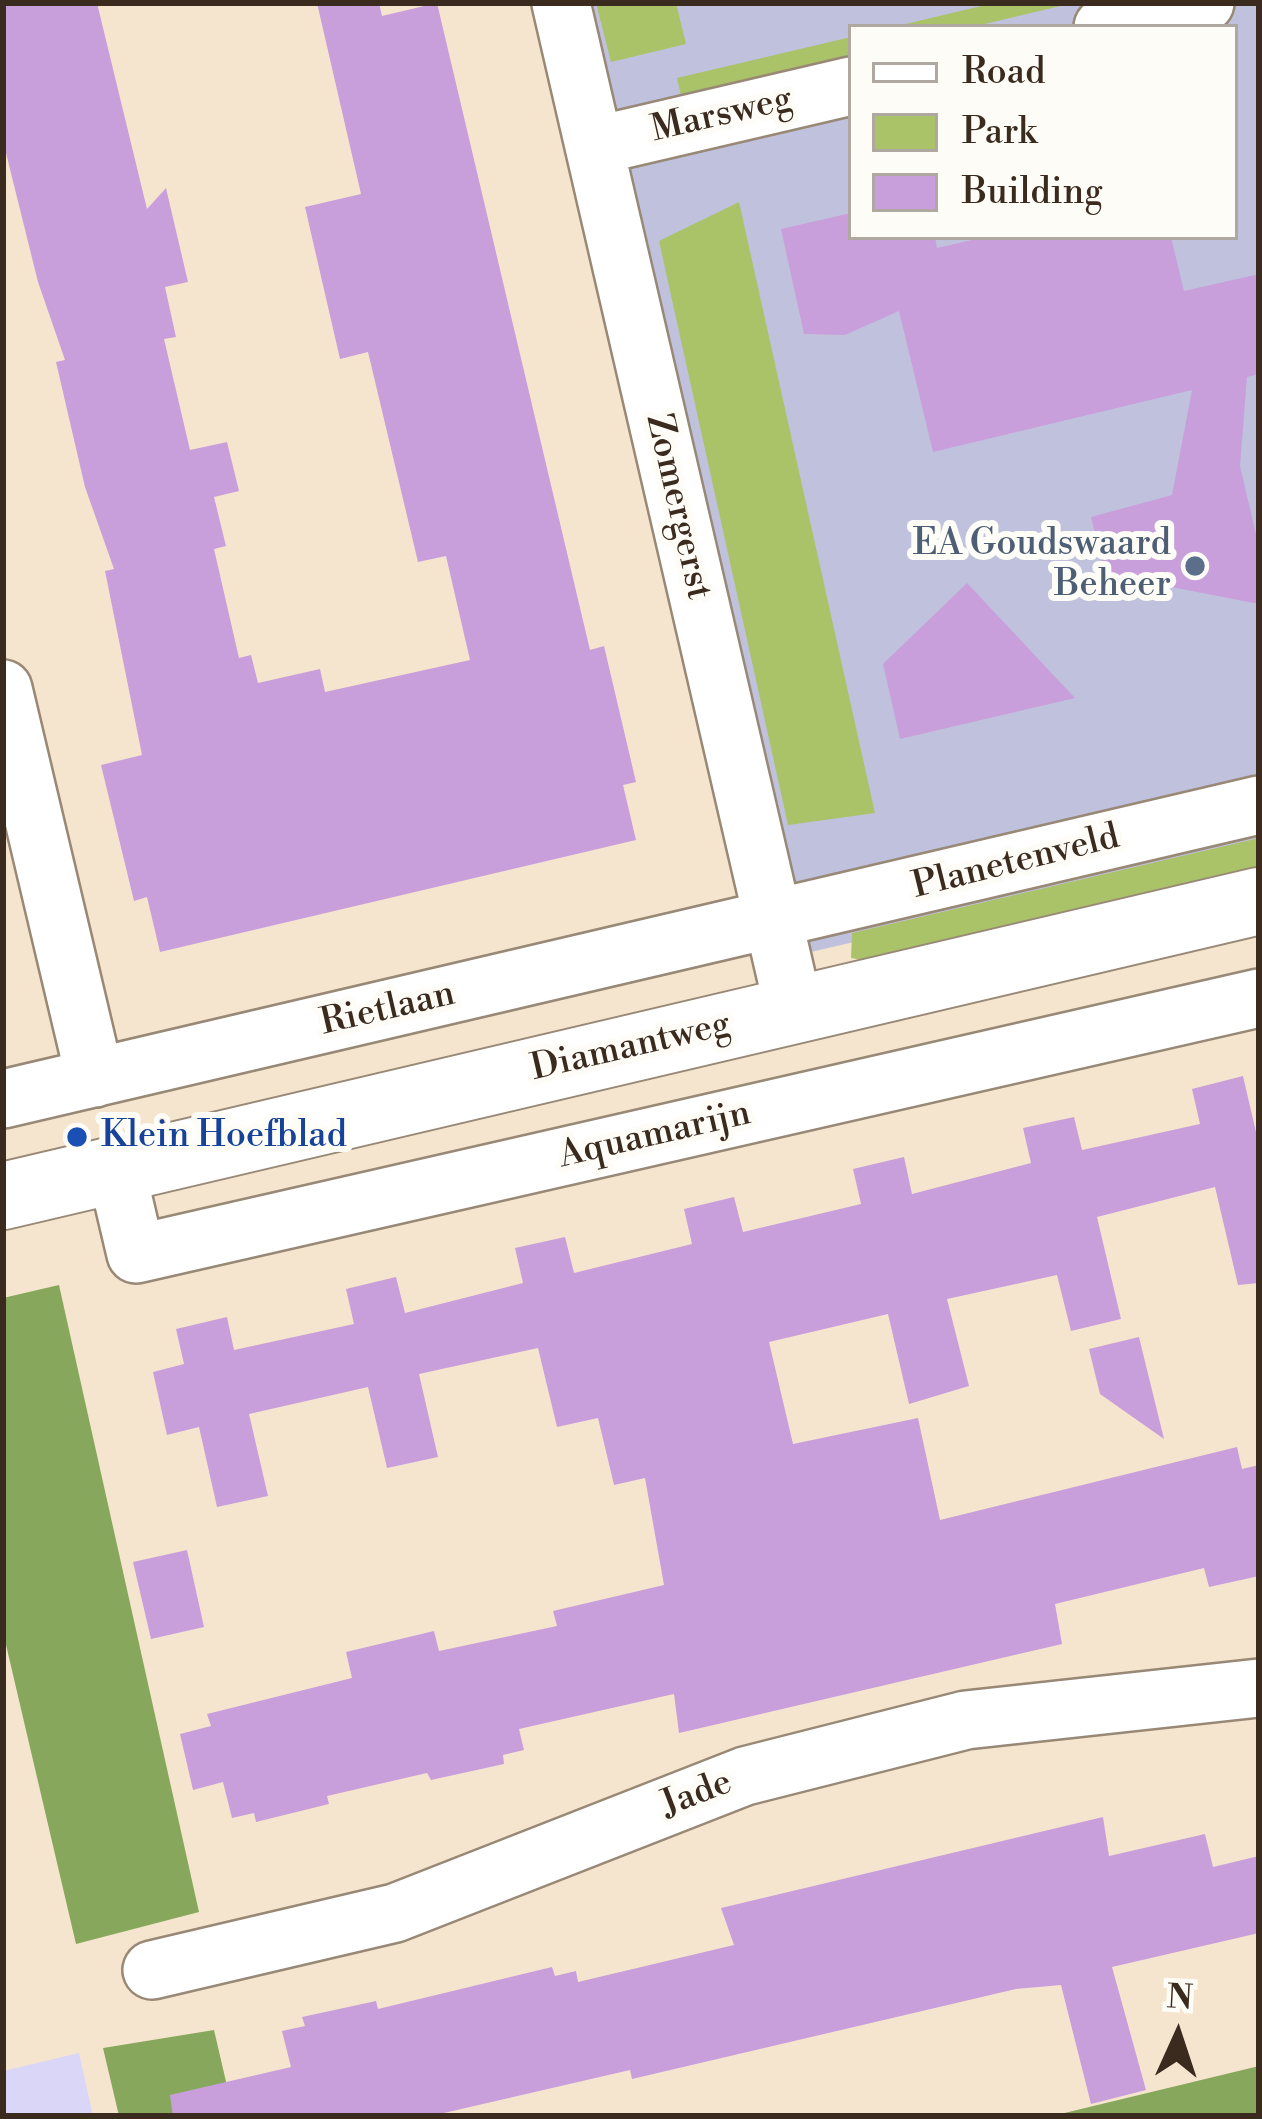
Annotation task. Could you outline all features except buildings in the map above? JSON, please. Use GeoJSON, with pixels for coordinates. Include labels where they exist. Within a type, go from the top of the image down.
{"type":"FeatureCollection","features":[{"type":"Feature","properties":{"kind":"street","name":"Zomergerst"},"geometry":{"type":"LineString","coordinates":[[561,3],[794,1010]]}},
{"type":"Feature","properties":{"kind":"street"},"geometry":{"type":"LineString","coordinates":[[1116,24],[1205,3]]}},
{"type":"Feature","properties":{"kind":"street","name":"Marsweg"},"geometry":{"type":"LineString","coordinates":[[594,146],[848,87]]}},
{"type":"Feature","properties":{"kind":"street"},"geometry":{"type":"LineString","coordinates":[[3,689],[95,1078]]}},
{"type":"Feature","properties":{"kind":"street","name":"Planetenveld"},"geometry":{"type":"LineString","coordinates":[[774,922],[1259,805]]}},
{"type":"Feature","properties":{"kind":"street","name":"Diamantweg"},"geometry":{"type":"LineString","coordinates":[[3,1196],[1259,901]]}},
{"type":"Feature","properties":{"kind":"street","name":"Rietlaan"},"geometry":{"type":"LineString","coordinates":[[3,1100],[774,922]]}},
{"type":"Feature","properties":{"kind":"street","name":"Aquamarijn"},"geometry":{"type":"LineString","coordinates":[[116,1169],[136,1254],[1259,998]]}},
{"type":"Feature","properties":{"kind":"street","name":"Jade"},"geometry":{"type":"LineString","coordinates":[[152,1970],[395,1913],[745,1776],[944,1726],[1259,1688]]}},
{"type":"Feature","properties":{"kind":"shaded area"},"geometry":{"type":"Polygon","coordinates":[[[570,3],[1259,3],[1259,849],[789,957],[570,3]]]}},
{"type":"Feature","properties":{"kind":"shaded area"},"geometry":{"type":"Polygon","coordinates":[[[79,2053],[93,2116],[3,2116],[3,2071],[79,2053]]]}},
{"type":"Feature","properties":{"kind":"green space"},"geometry":{"type":"Polygon","coordinates":[[[596,3],[676,3],[686,44],[611,62],[596,3]]]}},
{"type":"Feature","properties":{"kind":"green space"},"geometry":{"type":"Polygon","coordinates":[[[994,3],[1073,3],[985,24],[906,24],[994,3]]]}},
{"type":"Feature","properties":{"kind":"green space"},"geometry":{"type":"Polygon","coordinates":[[[848,38],[848,57],[681,96],[677,78],[848,38]]]}},
{"type":"Feature","properties":{"kind":"green space"},"geometry":{"type":"Polygon","coordinates":[[[739,202],[875,813],[788,825],[659,241],[739,202]]]}},
{"type":"Feature","properties":{"kind":"green space"},"geometry":{"type":"Polygon","coordinates":[[[1259,838],[1259,873],[879,963],[851,958],[852,933],[1259,838]]]}},
{"type":"Feature","properties":{"kind":"green space"},"geometry":{"type":"Polygon","coordinates":[[[59,1285],[199,1912],[76,1944],[3,1632],[3,1298],[59,1285]]]}},
{"type":"Feature","properties":{"kind":"green space"},"geometry":{"type":"Polygon","coordinates":[[[214,2030],[234,2116],[119,2116],[103,2048],[214,2030]]]}},
{"type":"Feature","properties":{"kind":"green space"},"geometry":{"type":"Polygon","coordinates":[[[1259,2066],[1259,2116],[1052,2116],[1259,2066]]]}},
{"type":"Feature","properties":{"kind":"place","name":"EA Goudswaard Beheer"},"geometry":{"type":"Point","coordinates":[1195,566]}},
{"type":"Feature","properties":{"kind":"place","name":"Klein Hoefblad"},"geometry":{"type":"Point","coordinates":[77,1137]}}]}
